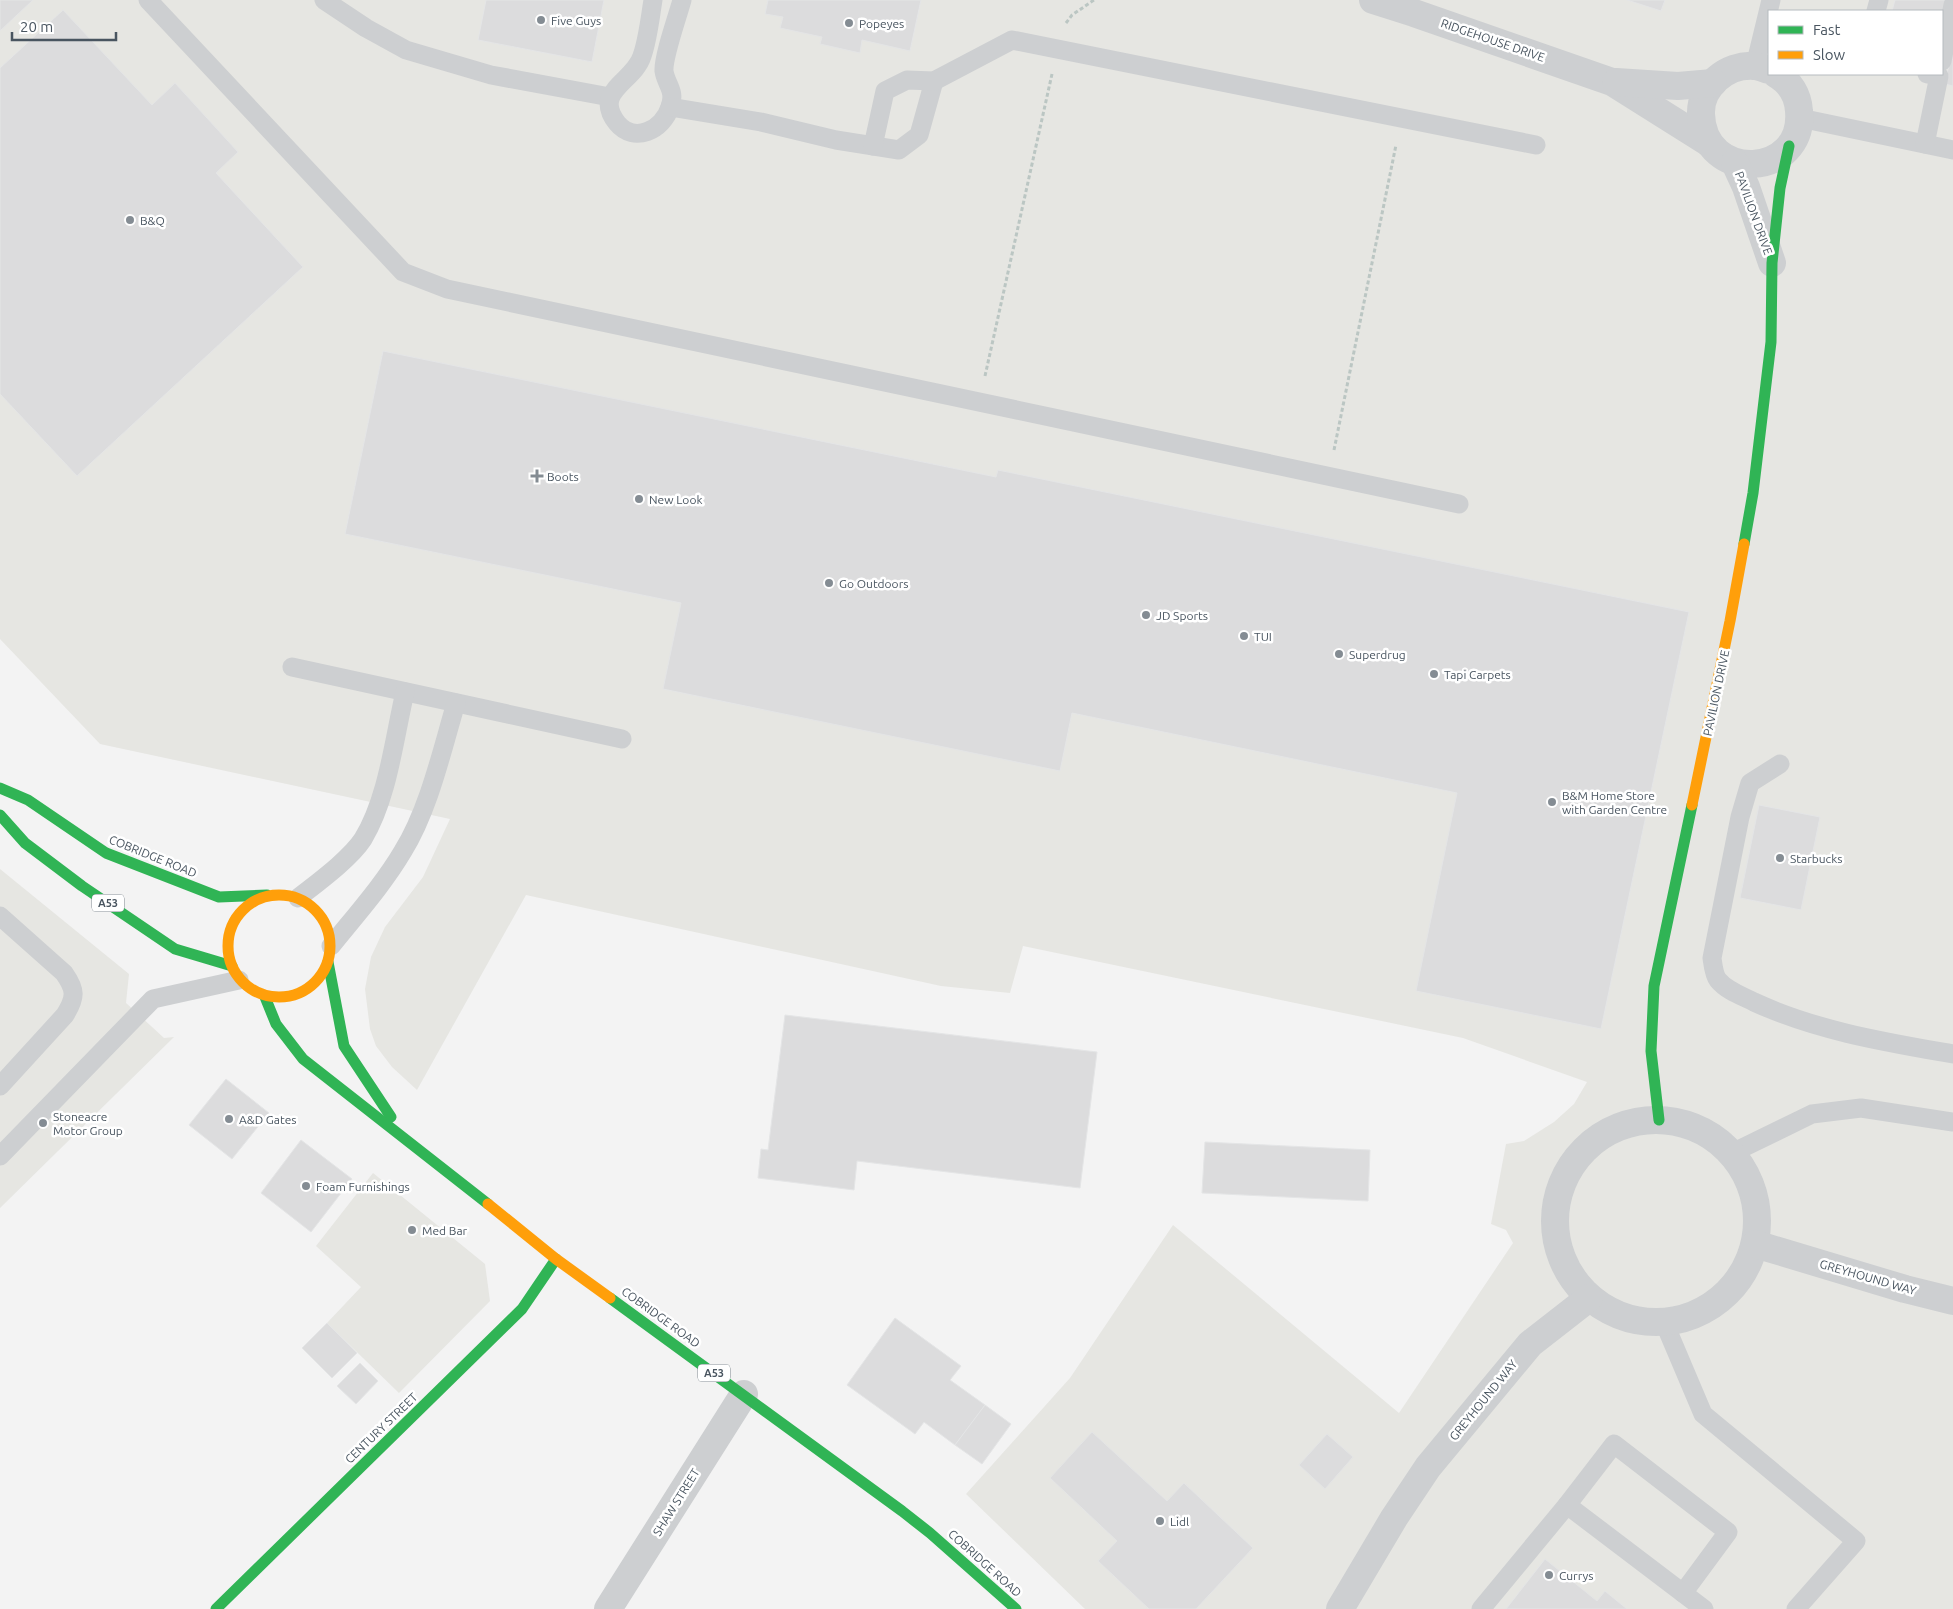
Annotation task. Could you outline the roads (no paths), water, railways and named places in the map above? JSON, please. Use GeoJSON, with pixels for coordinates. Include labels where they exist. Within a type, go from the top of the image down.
{"type":"FeatureCollection","features":[{"type":"Feature","properties":{"kind":"main road","name":"PAVILION DRIVE"},"geometry":{"type":"LineString","coordinates":[[1659,1120],[1651,1051],[1654,986],[1728,636],[1753,493],[1771,342],[1772,263],[1780,188],[1789,146]]}},
{"type":"Feature","properties":{"kind":"main road"},"geometry":{"type":"LineString","coordinates":[[6,777],[28,800]]}},
{"type":"Feature","properties":{"kind":"main road"},"geometry":{"type":"LineString","coordinates":[[0,788],[28,800]]}},
{"type":"Feature","properties":{"kind":"main road","name":"COBRIDGE ROAD"},"geometry":{"type":"LineString","coordinates":[[28,800],[106,852],[219,897],[289,896]]}},
{"type":"Feature","properties":{"kind":"main road","name":"A53"},"geometry":{"type":"LineString","coordinates":[[0,815],[25,843],[82,886],[175,949],[235,973]]}},
{"type":"Feature","properties":{"kind":"main road"},"geometry":{"type":"LineString","coordinates":[[289,896],[310,905],[322,917],[329,931],[329,954],[316,983],[302,993],[284,998],[254,993],[235,973],[227,956],[228,937],[232,925],[246,906],[264,897],[289,896]]}},
{"type":"Feature","properties":{"kind":"main road","name":"COBRIDGE ROAD"},"geometry":{"type":"LineString","coordinates":[[329,954],[344,1046],[408,1140]]}},
{"type":"Feature","properties":{"kind":"main road","name":"COBRIDGE ROAD"},"geometry":{"type":"LineString","coordinates":[[265,996],[276,1024],[303,1059],[556,1258],[923,1527],[1016,1609]]}},
{"type":"Feature","properties":{"kind":"main road","name":"CENTURY STREET"},"geometry":{"type":"LineString","coordinates":[[216,1609],[522,1309],[556,1258]]}},
{"type":"Feature","properties":{"kind":"street","name":"RIDGEHOUSE DRIVE"},"geometry":{"type":"LineString","coordinates":[[1373,0],[1414,12],[1612,82],[1708,143]]}},
{"type":"Feature","properties":{"kind":"street"},"geometry":{"type":"LineString","coordinates":[[1767,70],[1740,67],[1725,73],[1713,83],[1704,96],[1701,112],[1702,128],[1708,143],[1720,155],[1735,163],[1750,165],[1764,163],[1778,156],[1789,146],[1796,133],[1800,118],[1798,103],[1792,89],[1782,78],[1776,75]]}},
{"type":"Feature","properties":{"kind":"street","name":"RIDGEHOUSE DRIVE"},"geometry":{"type":"LineString","coordinates":[[1612,82],[1678,86],[1713,83]]}},
{"type":"Feature","properties":{"kind":"street","name":"PAVILION DRIVE"},"geometry":{"type":"LineString","coordinates":[[1735,163],[1746,186],[1772,263]]}},
{"type":"Feature","properties":{"kind":"street"},"geometry":{"type":"LineString","coordinates":[[1659,1120],[1686,1124],[1711,1136],[1732,1154],[1749,1181],[1757,1212],[1755,1244],[1743,1274],[1722,1298],[1694,1315],[1664,1322],[1637,1321],[1611,1312],[1589,1298],[1569,1274],[1558,1245],[1555,1214],[1562,1184],[1577,1158],[1600,1136],[1628,1124],[1659,1120]]}},
{"type":"Feature","properties":{"kind":"street","name":"GREYHOUND WAY"},"geometry":{"type":"LineString","coordinates":[[1755,1244],[1905,1289],[1953,1301]]}},
{"type":"Feature","properties":{"kind":"street","name":"GREYHOUND WAY"},"geometry":{"type":"LineString","coordinates":[[1394,1518],[1428,1467],[1530,1344],[1589,1298]]}},
{"type":"Feature","properties":{"kind":"street","name":"SHAW STREET"},"geometry":{"type":"LineString","coordinates":[[608,1609],[744,1394]]}},
{"type":"Feature","properties":{"kind":"street"},"geometry":{"type":"LineString","coordinates":[[1340,1609],[1394,1518]]}},
{"type":"Feature","properties":{"kind":"street"},"geometry":{"type":"LineString","coordinates":[[1363,1609],[1394,1518]]}},
{"type":"Feature","properties":{"kind":"lane"},"geometry":{"type":"LineString","coordinates":[[148,0],[403,272],[447,289],[1459,504]]}},
{"type":"Feature","properties":{"kind":"lane"},"geometry":{"type":"LineString","coordinates":[[324,0],[366,28],[406,50],[491,75],[610,97]]}},
{"type":"Feature","properties":{"kind":"lane"},"geometry":{"type":"LineString","coordinates":[[653,0],[642,58],[632,73],[620,83],[610,97],[609,108],[614,118],[622,129],[634,134],[647,132],[661,124],[670,107],[672,90],[664,70],[682,0]]}},
{"type":"Feature","properties":{"kind":"lane"},"geometry":{"type":"LineString","coordinates":[[1943,63],[1949,43],[1953,6]]}},
{"type":"Feature","properties":{"kind":"lane"},"geometry":{"type":"LineString","coordinates":[[873,146],[885,91],[908,80],[934,81],[1012,40],[1536,144]]}},
{"type":"Feature","properties":{"kind":"lane"},"geometry":{"type":"LineString","coordinates":[[1767,70],[1768,52]]}},
{"type":"Feature","properties":{"kind":"lane"},"geometry":{"type":"LineString","coordinates":[[1925,144],[1940,75]]}},
{"type":"Feature","properties":{"kind":"lane"},"geometry":{"type":"LineString","coordinates":[[670,107],[761,122],[836,140],[899,150],[920,135],[934,81]]}},
{"type":"Feature","properties":{"kind":"lane"},"geometry":{"type":"LineString","coordinates":[[1800,118],[1953,150]]}},
{"type":"Feature","properties":{"kind":"lane"},"geometry":{"type":"LineString","coordinates":[[292,667],[622,739]]}},
{"type":"Feature","properties":{"kind":"lane"},"geometry":{"type":"LineString","coordinates":[[289,896],[332,871],[362,840],[380,804],[405,692]]}},
{"type":"Feature","properties":{"kind":"lane"},"geometry":{"type":"LineString","coordinates":[[329,954],[404,851],[422,813],[456,703]]}},
{"type":"Feature","properties":{"kind":"lane"},"geometry":{"type":"LineString","coordinates":[[1780,764],[1750,783],[1740,817],[1712,958],[1717,979],[1729,990],[1777,1012],[1810,1024],[1953,1054]]}},
{"type":"Feature","properties":{"kind":"lane"},"geometry":{"type":"LineString","coordinates":[[0,916],[64,973],[73,985],[74,996],[72,1004],[65,1015],[0,1086]]}},
{"type":"Feature","properties":{"kind":"lane"},"geometry":{"type":"LineString","coordinates":[[3,1148],[153,999],[235,973]]}},
{"type":"Feature","properties":{"kind":"lane"},"geometry":{"type":"LineString","coordinates":[[1732,1154],[1812,1114],[1861,1108],[1953,1122]]}},
{"type":"Feature","properties":{"kind":"lane"},"geometry":{"type":"LineString","coordinates":[[1664,1322],[1703,1414],[1856,1541],[1796,1609]]}},
{"type":"Feature","properties":{"kind":"lane"},"geometry":{"type":"LineString","coordinates":[[1481,1609],[1568,1505],[1614,1444],[1728,1532],[1683,1593]]}},
{"type":"Feature","properties":{"kind":"lane"},"geometry":{"type":"LineString","coordinates":[[1568,1505],[1704,1609]]}},
{"type":"Feature","properties":{"kind":"place","name":"Five Guys"},"geometry":{"type":"Point","coordinates":[541,20]}},
{"type":"Feature","properties":{"kind":"place","name":"Popeyes"},"geometry":{"type":"Point","coordinates":[849,23]}},
{"type":"Feature","properties":{"kind":"place","name":"B&Q"},"geometry":{"type":"Point","coordinates":[130,220]}},
{"type":"Feature","properties":{"kind":"place","name":"Boots"},"geometry":{"type":"Point","coordinates":[537,476]}},
{"type":"Feature","properties":{"kind":"place","name":"New Look"},"geometry":{"type":"Point","coordinates":[639,499]}},
{"type":"Feature","properties":{"kind":"place","name":"Go Outdoors"},"geometry":{"type":"Point","coordinates":[829,583]}},
{"type":"Feature","properties":{"kind":"place","name":"JD Sports"},"geometry":{"type":"Point","coordinates":[1146,615]}},
{"type":"Feature","properties":{"kind":"place","name":"TUI"},"geometry":{"type":"Point","coordinates":[1244,636]}},
{"type":"Feature","properties":{"kind":"place","name":"Superdrug"},"geometry":{"type":"Point","coordinates":[1339,654]}},
{"type":"Feature","properties":{"kind":"place","name":"Tapi Carpets"},"geometry":{"type":"Point","coordinates":[1434,674]}},
{"type":"Feature","properties":{"kind":"place","name":"B&M Home Store with Garden Centre"},"geometry":{"type":"Point","coordinates":[1552,802]}},
{"type":"Feature","properties":{"kind":"place","name":"Starbucks"},"geometry":{"type":"Point","coordinates":[1780,858]}},
{"type":"Feature","properties":{"kind":"place","name":"A&D Gates"},"geometry":{"type":"Point","coordinates":[229,1119]}},
{"type":"Feature","properties":{"kind":"place","name":"Stoneacre Motor Group"},"geometry":{"type":"Point","coordinates":[43,1123]}},
{"type":"Feature","properties":{"kind":"place","name":"Foam Furnishings"},"geometry":{"type":"Point","coordinates":[306,1186]}},
{"type":"Feature","properties":{"kind":"place","name":"Med Bar"},"geometry":{"type":"Point","coordinates":[412,1230]}},
{"type":"Feature","properties":{"kind":"place","name":"Lidl"},"geometry":{"type":"Point","coordinates":[1160,1521]}},
{"type":"Feature","properties":{"kind":"place","name":"Currys"},"geometry":{"type":"Point","coordinates":[1549,1575]}}]}
